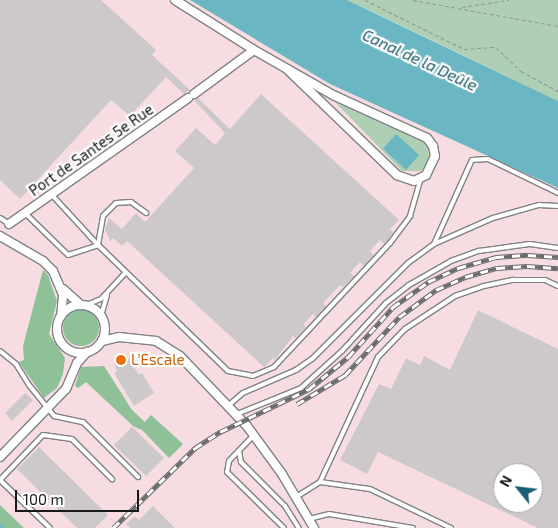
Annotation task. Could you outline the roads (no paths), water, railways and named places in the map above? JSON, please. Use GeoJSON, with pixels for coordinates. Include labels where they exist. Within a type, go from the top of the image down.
{"type":"FeatureCollection","features":[{"type":"Feature","properties":{"kind":"street"},"geometry":{"type":"LineString","coordinates":[[175,0],[287,69],[431,142],[435,151],[434,162],[420,180],[408,181],[397,175],[287,69]]}},
{"type":"Feature","properties":{"kind":"street","name":"Port de Santes 5e Rue"},"geometry":{"type":"LineString","coordinates":[[9,224],[254,50]]}},
{"type":"Feature","properties":{"kind":"street"},"geometry":{"type":"LineString","coordinates":[[0,236],[47,263],[62,288],[83,305],[101,316],[104,324],[102,341]]}},
{"type":"Feature","properties":{"kind":"street"},"geometry":{"type":"LineString","coordinates":[[62,288],[61,316],[57,333],[66,348],[72,372]]}},
{"type":"Feature","properties":{"kind":"street"},"geometry":{"type":"LineString","coordinates":[[61,316],[69,308],[83,305]]}},
{"type":"Feature","properties":{"kind":"street"},"geometry":{"type":"LineString","coordinates":[[104,324],[128,337],[166,345],[229,405],[254,435],[296,497],[314,528]]}},
{"type":"Feature","properties":{"kind":"street"},"geometry":{"type":"LineString","coordinates":[[0,457],[66,389],[72,372],[87,352],[102,341],[128,337]]}},
{"type":"Feature","properties":{"kind":"street"},"geometry":{"type":"LineString","coordinates":[[66,348],[87,352]]}},
{"type":"Feature","properties":{"kind":"lane"},"geometry":{"type":"LineString","coordinates":[[434,244],[472,160],[488,159],[558,193]]}},
{"type":"Feature","properties":{"kind":"lane"},"geometry":{"type":"LineString","coordinates":[[51,194],[124,274],[228,371],[241,376],[262,374],[290,351],[390,244],[414,208],[420,180]]}},
{"type":"Feature","properties":{"kind":"lane"},"geometry":{"type":"LineString","coordinates":[[98,245],[103,216],[116,204],[131,202],[146,213]]}},
{"type":"Feature","properties":{"kind":"lane"},"geometry":{"type":"LineString","coordinates":[[229,405],[243,393],[296,370],[312,359],[408,263],[434,244],[492,218],[539,205],[558,206]]}},
{"type":"Feature","properties":{"kind":"lane"},"geometry":{"type":"LineString","coordinates":[[25,213],[68,255],[98,245]]}},
{"type":"Feature","properties":{"kind":"lane"},"geometry":{"type":"LineString","coordinates":[[0,218],[9,224]]}},
{"type":"Feature","properties":{"kind":"lane"},"geometry":{"type":"LineString","coordinates":[[237,414],[301,388],[342,351],[386,303],[409,285],[451,261],[479,251],[530,244],[558,248]]}},
{"type":"Feature","properties":{"kind":"lane"},"geometry":{"type":"LineString","coordinates":[[101,316],[108,293],[124,274]]}},
{"type":"Feature","properties":{"kind":"lane"},"geometry":{"type":"LineString","coordinates":[[296,497],[320,482],[378,357],[405,329],[455,296],[484,286],[521,280],[546,280],[558,286]]}},
{"type":"Feature","properties":{"kind":"lane"},"geometry":{"type":"LineString","coordinates":[[83,305],[108,293]]}},
{"type":"Feature","properties":{"kind":"lane"},"geometry":{"type":"LineString","coordinates":[[0,351],[16,364],[54,416],[83,422],[138,477]]}},
{"type":"Feature","properties":{"kind":"lane"},"geometry":{"type":"LineString","coordinates":[[50,528],[0,480],[43,435],[72,439],[112,479]]}},
{"type":"Feature","properties":{"kind":"lane"},"geometry":{"type":"LineString","coordinates":[[254,435],[227,464],[227,472],[284,528]]}},
{"type":"Feature","properties":{"kind":"lane"},"geometry":{"type":"LineString","coordinates":[[239,450],[241,462],[285,506],[299,528]]}},
{"type":"Feature","properties":{"kind":"lane"},"geometry":{"type":"LineString","coordinates":[[320,482],[370,489],[451,528]]}},
{"type":"Feature","properties":{"kind":"lane"},"geometry":{"type":"LineString","coordinates":[[309,518],[329,514],[413,528]]}},
{"type":"Feature","properties":{"kind":"lane"},"geometry":{"type":"LineString","coordinates":[[381,522],[381,528]]}},
{"type":"Feature","properties":{"kind":"water","name":"Canal de la Deûle"},"geometry":{"type":"Polygon","coordinates":[[[190,0],[347,0],[558,101],[558,188],[330,84],[190,0]]]}},
{"type":"Feature","properties":{"kind":"water"},"geometry":{"type":"Polygon","coordinates":[[[396,134],[419,155],[406,170],[383,149],[396,134]]]}},
{"type":"Feature","properties":{"kind":"waterway"},"geometry":{"type":"LineString","coordinates":[[0,525],[3,528]]}},
{"type":"Feature","properties":{"kind":"railway"},"geometry":{"type":"LineString","coordinates":[[113,528],[195,448],[220,432],[309,389],[348,357],[393,307],[428,282],[458,268],[496,257],[528,255],[558,257]]}},
{"type":"Feature","properties":{"kind":"railway"},"geometry":{"type":"LineString","coordinates":[[297,404],[345,375],[399,317],[436,290],[465,277],[497,268],[527,266],[558,268]]}},
{"type":"Feature","properties":{"kind":"place","name":"L'Escale"},"geometry":{"type":"Point","coordinates":[121,360]}}]}
